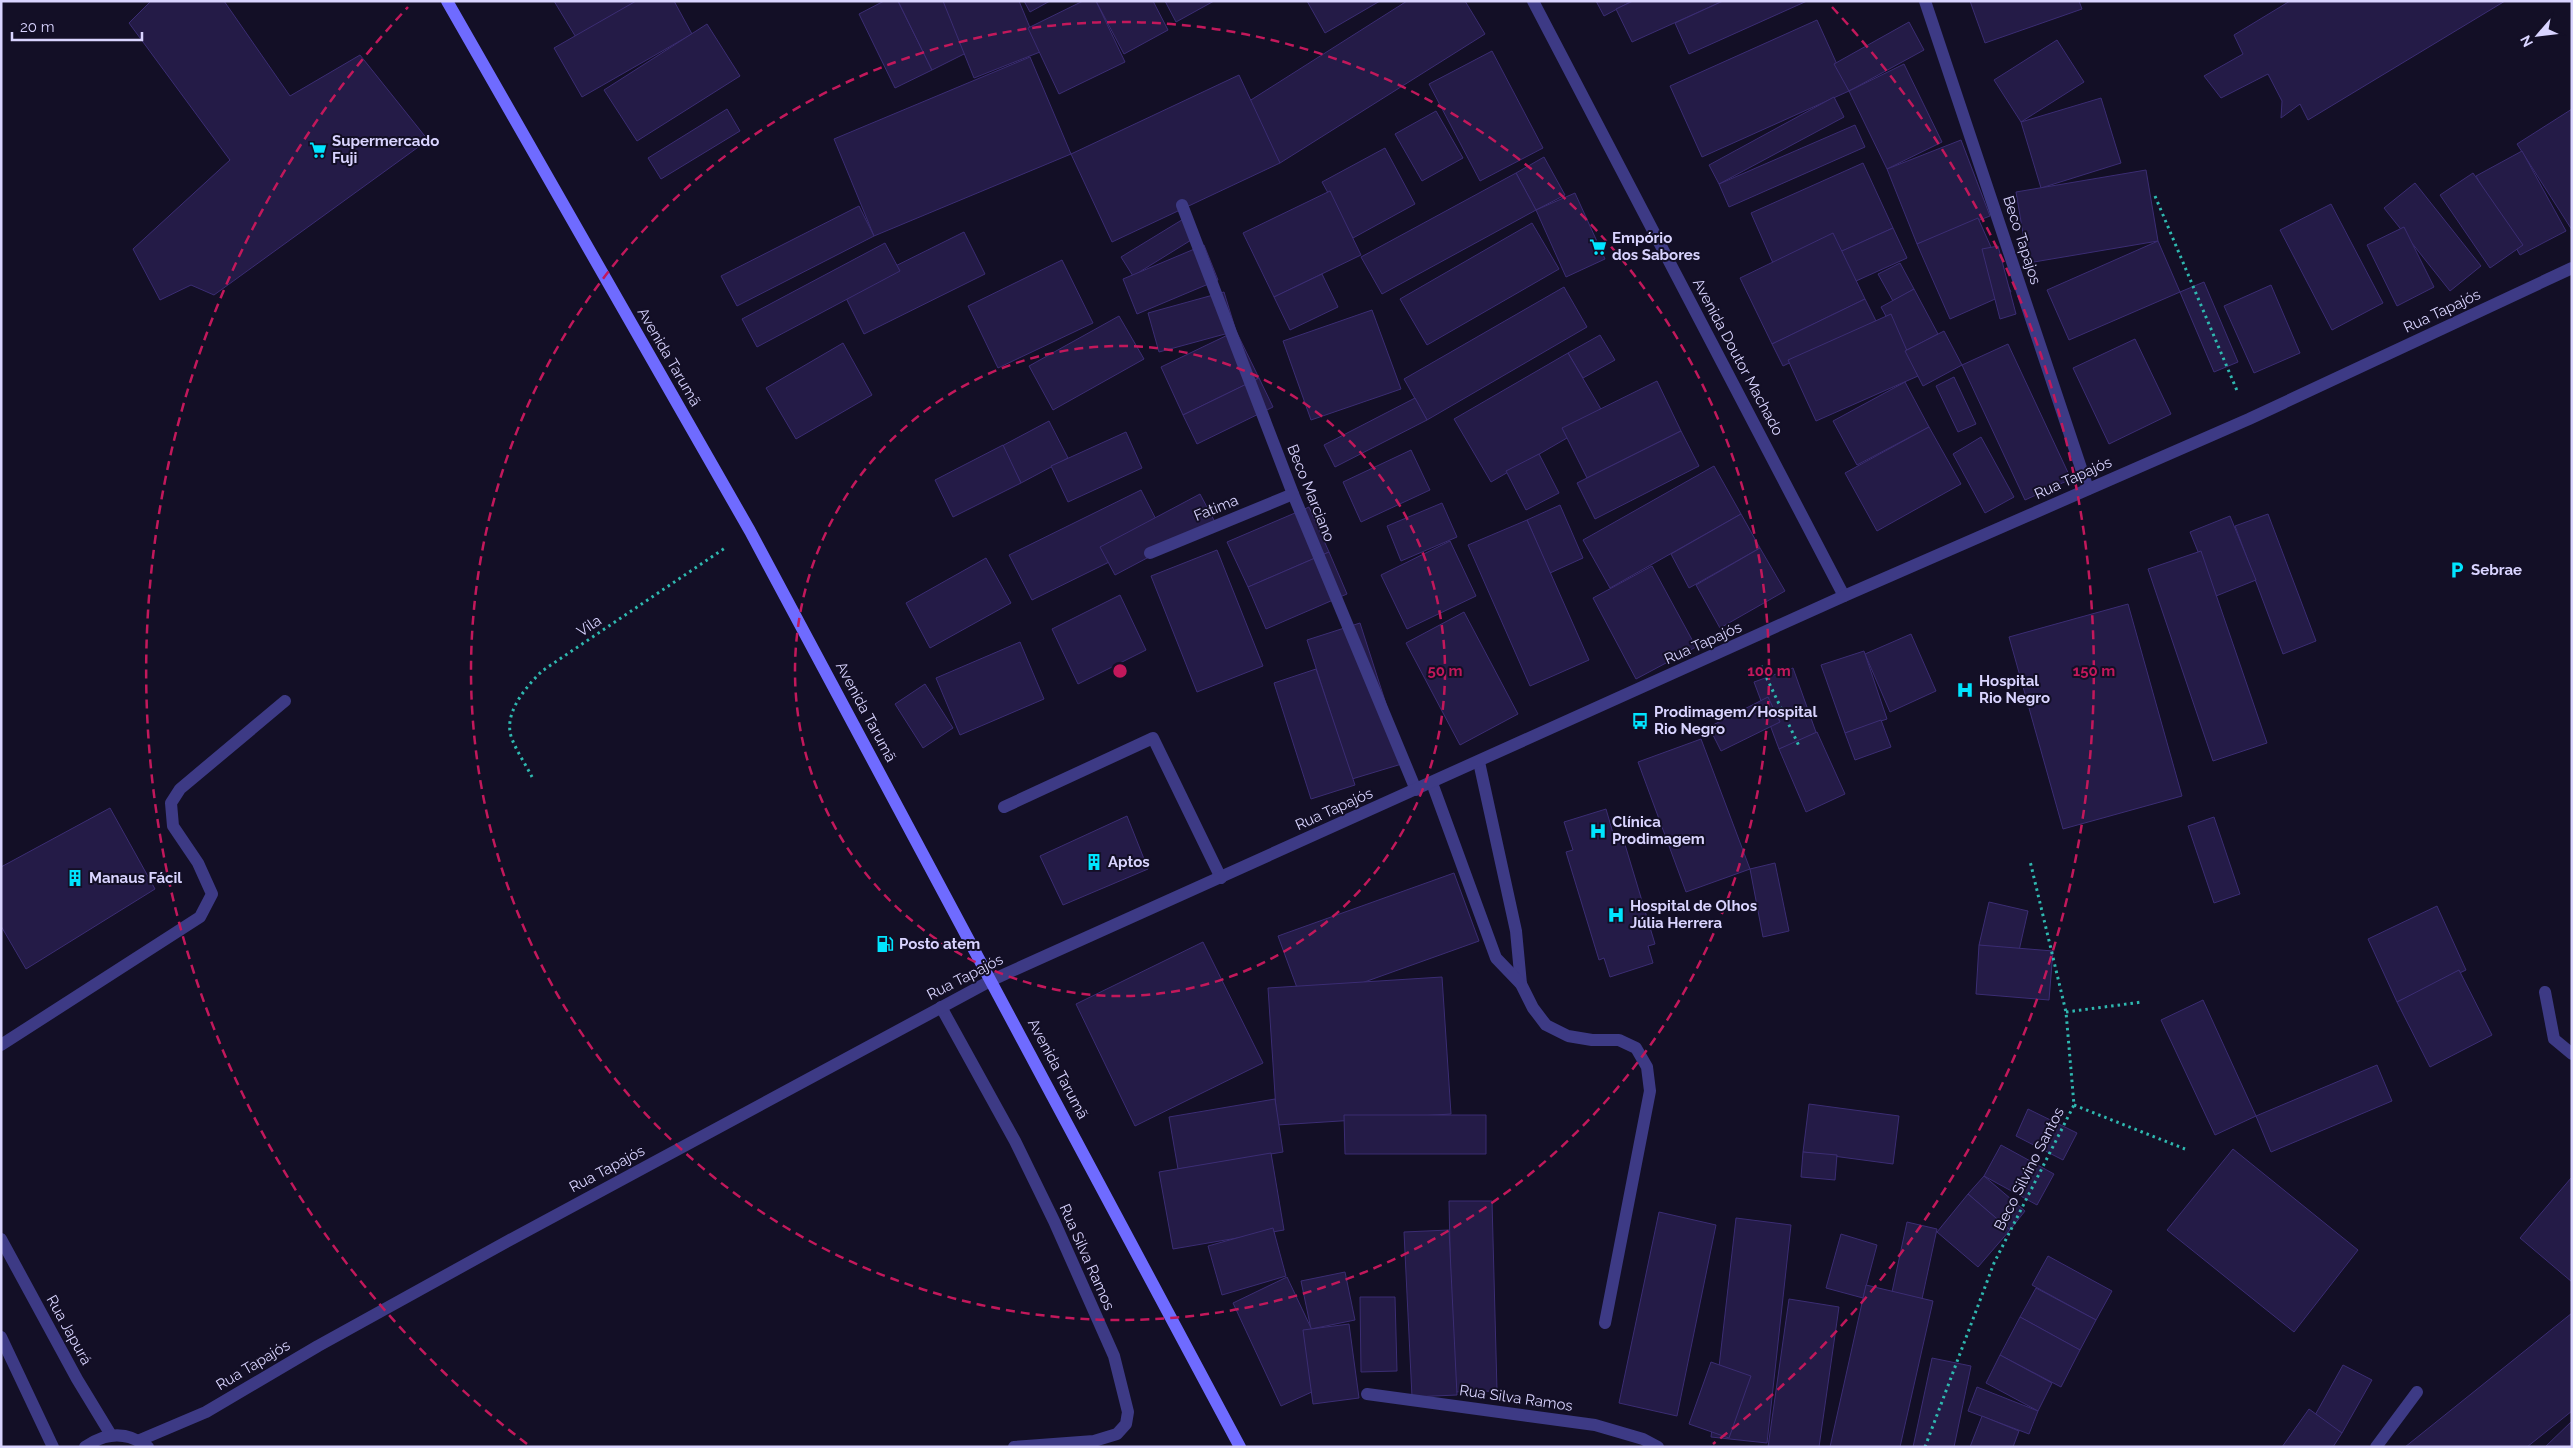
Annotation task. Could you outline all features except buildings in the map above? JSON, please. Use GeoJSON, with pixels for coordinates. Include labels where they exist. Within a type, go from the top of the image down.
{"type":"FeatureCollection","features":[{"type":"Feature","properties":{"kind":"main road","name":"Avenida Tarumã"},"geometry":{"type":"LineString","coordinates":[[447,1],[750,531],[992,980],[1240,1447]]}},
{"type":"Feature","properties":{"kind":"street","name":"Avenida Doutor Machado"},"geometry":{"type":"LineString","coordinates":[[1533,1],[1844,596]]}},
{"type":"Feature","properties":{"kind":"street","name":"Beco Tapajos"},"geometry":{"type":"LineString","coordinates":[[1925,1],[2088,489]]}},
{"type":"Feature","properties":{"kind":"street","name":"Beco Marciano"},"geometry":{"type":"LineString","coordinates":[[1182,205],[1293,494],[1416,790]]}},
{"type":"Feature","properties":{"kind":"street","name":"Rua Tapajós"},"geometry":{"type":"LineString","coordinates":[[144,1444],[206,1412],[318,1346],[992,980],[1844,596],[2249,419],[2572,268]]}},
{"type":"Feature","properties":{"kind":"street","name":"Fatima"},"geometry":{"type":"LineString","coordinates":[[1150,552],[1293,494]]}},
{"type":"Feature","properties":{"kind":"street"},"geometry":{"type":"LineString","coordinates":[[1,1045],[200,917],[212,894],[198,863],[173,826],[171,803],[180,789],[285,701]]}},
{"type":"Feature","properties":{"kind":"street"},"geometry":{"type":"LineString","coordinates":[[1004,807],[1153,738],[1221,878]]}},
{"type":"Feature","properties":{"kind":"street"},"geometry":{"type":"LineString","coordinates":[[1479,762],[1516,931],[1521,984]]}},
{"type":"Feature","properties":{"kind":"street"},"geometry":{"type":"LineString","coordinates":[[1432,783],[1496,958],[1521,984],[1533,1008],[1546,1024],[1568,1036],[1592,1040],[1619,1040],[1636,1048],[1647,1067],[1650,1091],[1605,1323]]}},
{"type":"Feature","properties":{"kind":"street"},"geometry":{"type":"LineString","coordinates":[[2545,992],[2554,1039],[2572,1054]]}},
{"type":"Feature","properties":{"kind":"street","name":"Rua Silva Ramos"},"geometry":{"type":"LineString","coordinates":[[941,1007],[1015,1142],[1054,1221],[1114,1356],[1128,1412],[1126,1424],[1116,1434],[1094,1441],[1014,1447]]}},
{"type":"Feature","properties":{"kind":"street","name":"Rua Japurá"},"geometry":{"type":"LineString","coordinates":[[1,1239],[73,1372],[112,1435]]}},
{"type":"Feature","properties":{"kind":"street"},"geometry":{"type":"LineString","coordinates":[[1,1337],[53,1447]]}},
{"type":"Feature","properties":{"kind":"street"},"geometry":{"type":"LineString","coordinates":[[2376,1447],[2417,1392]]}},
{"type":"Feature","properties":{"kind":"street","name":"Rua Silva Ramos"},"geometry":{"type":"LineString","coordinates":[[1367,1394],[1595,1425],[1643,1440],[1658,1447]]}},
{"type":"Feature","properties":{"kind":"street"},"geometry":{"type":"LineString","coordinates":[[85,1447],[95,1440],[112,1435],[121,1435],[144,1444]]}},
{"type":"Feature","properties":{"kind":"path"},"geometry":{"type":"LineString","coordinates":[[2155,196],[2249,419]]}},
{"type":"Feature","properties":{"kind":"path","name":"Vila"},"geometry":{"type":"LineString","coordinates":[[532,777],[511,737],[511,718],[527,686],[542,671],[750,531]]}},
{"type":"Feature","properties":{"kind":"path"},"geometry":{"type":"LineString","coordinates":[[1749,640],[1799,746]]}},
{"type":"Feature","properties":{"kind":"path","name":"Beco Silvino Santos"},"geometry":{"type":"LineString","coordinates":[[1925,1447],[1994,1263],[2074,1105],[2066,1012],[2030,861]]}},
{"type":"Feature","properties":{"kind":"path"},"geometry":{"type":"LineString","coordinates":[[2066,1012],[2142,1002]]}},
{"type":"Feature","properties":{"kind":"path"},"geometry":{"type":"LineString","coordinates":[[2074,1105],[2185,1149]]}},
{"type":"Feature","properties":{"kind":"place","name":"Supermercado Fuji"},"geometry":{"type":"Point","coordinates":[318,150]}},
{"type":"Feature","properties":{"kind":"place","name":"Empório dos Sabores"},"geometry":{"type":"Point","coordinates":[1598,247]}},
{"type":"Feature","properties":{"kind":"place","name":"Sebrae"},"geometry":{"type":"Point","coordinates":[2457,570]}},
{"type":"Feature","properties":{"kind":"place","name":"Hospital Rio Negro"},"geometry":{"type":"Point","coordinates":[1965,690]}},
{"type":"Feature","properties":{"kind":"place","name":"Prodimagem/Hospital Rio Negro"},"geometry":{"type":"Point","coordinates":[1640,721]}},
{"type":"Feature","properties":{"kind":"place","name":"Clínica Prodimagem"},"geometry":{"type":"Point","coordinates":[1598,831]}},
{"type":"Feature","properties":{"kind":"place","name":"Aptos"},"geometry":{"type":"Point","coordinates":[1094,862]}},
{"type":"Feature","properties":{"kind":"place","name":"Manaus Fácil"},"geometry":{"type":"Point","coordinates":[75,878]}},
{"type":"Feature","properties":{"kind":"place","name":"Hospital de Olhos Júlia Herrera"},"geometry":{"type":"Point","coordinates":[1616,915]}},
{"type":"Feature","properties":{"kind":"place","name":"Posto atem"},"geometry":{"type":"Point","coordinates":[885,944]}}]}
